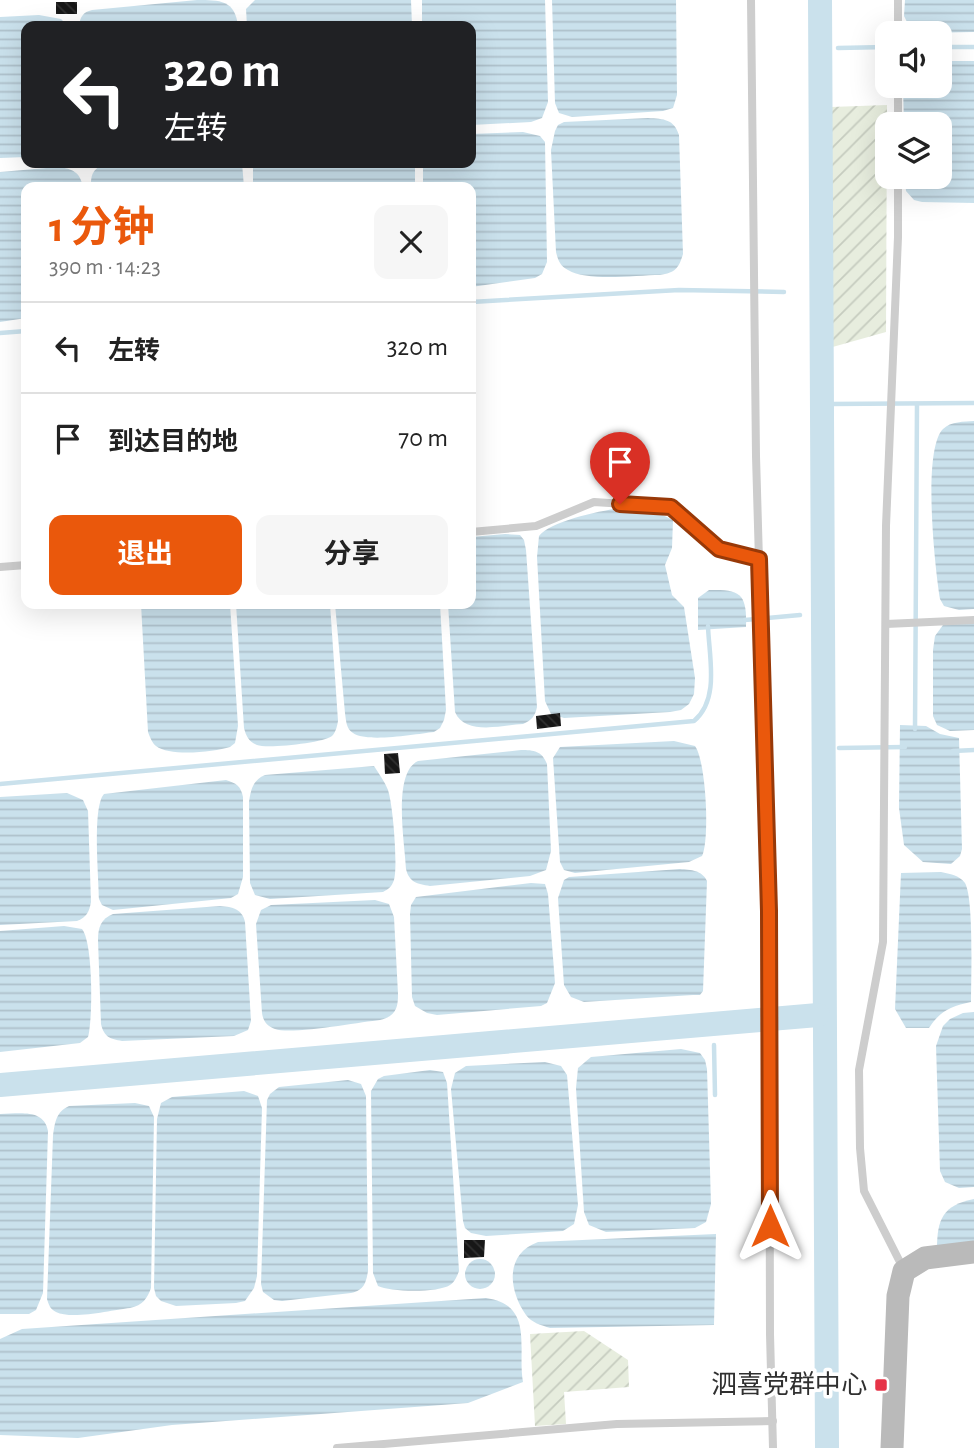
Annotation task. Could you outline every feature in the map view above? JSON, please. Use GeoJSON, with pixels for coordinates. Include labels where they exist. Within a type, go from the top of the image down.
{"type":"FeatureCollection","features":[{"type":"Feature","properties":{"kind":"street"},"geometry":{"type":"LineString","coordinates":[[892,1448],[898,1296],[904,1270],[925,1258],[974,1252]]}},
{"type":"Feature","properties":{"kind":"lane"},"geometry":{"type":"LineString","coordinates":[[751,0],[759,559],[769,911],[773,1448]]}},
{"type":"Feature","properties":{"kind":"lane"},"geometry":{"type":"LineString","coordinates":[[898,0],[898,21]]}},
{"type":"Feature","properties":{"kind":"lane"},"geometry":{"type":"LineString","coordinates":[[898,189],[886,526],[883,942],[859,1070],[860,1148],[864,1191],[904,1270]]}},
{"type":"Feature","properties":{"kind":"lane"},"geometry":{"type":"LineString","coordinates":[[476,532],[536,526],[594,502],[671,507],[719,549],[759,559]]}},
{"type":"Feature","properties":{"kind":"lane"},"geometry":{"type":"LineString","coordinates":[[0,567],[21,565]]}},
{"type":"Feature","properties":{"kind":"lane"},"geometry":{"type":"LineString","coordinates":[[886,624],[974,620]]}},
{"type":"Feature","properties":{"kind":"lane"},"geometry":{"type":"LineString","coordinates":[[337,1448],[617,1424],[773,1421]]}},
{"type":"Feature","properties":{"kind":"green space"},"geometry":{"type":"Polygon","coordinates":[[[887,105],[887,112],[875,112],[875,189],[887,189],[886,332],[829,348],[831,107],[887,105]]]}},
{"type":"Feature","properties":{"kind":"green space"},"geometry":{"type":"Polygon","coordinates":[[[584,1331],[628,1360],[629,1387],[564,1392],[566,1424],[535,1426],[530,1334],[584,1331]]]}},
{"type":"Feature","properties":{"kind":"water"},"geometry":{"type":"Polygon","coordinates":[[[213,0],[230,6],[237,21],[80,21],[82,15],[92,10],[213,0]]]}},
{"type":"Feature","properties":{"kind":"water"},"geometry":{"type":"Polygon","coordinates":[[[255,0],[411,0],[412,21],[247,21],[246,9],[255,0]]]}},
{"type":"Feature","properties":{"kind":"water"},"geometry":{"type":"Polygon","coordinates":[[[422,0],[545,0],[548,102],[542,118],[531,122],[476,125],[476,21],[422,21],[422,0]]]}},
{"type":"Feature","properties":{"kind":"water"},"geometry":{"type":"Polygon","coordinates":[[[552,0],[676,0],[677,95],[673,108],[663,111],[572,117],[559,113],[555,103],[552,0]]]}},
{"type":"Feature","properties":{"kind":"water"},"geometry":{"type":"Polygon","coordinates":[[[905,0],[974,0],[974,32],[952,32],[952,21],[906,21],[904,16],[905,0]]]}},
{"type":"Feature","properties":{"kind":"water"},"geometry":{"type":"Polygon","coordinates":[[[39,15],[63,21],[21,21],[21,157],[0,158],[0,17],[39,15]]]}},
{"type":"Feature","properties":{"kind":"water"},"geometry":{"type":"Polygon","coordinates":[[[952,61],[974,61],[974,203],[922,202],[914,200],[906,191],[952,189],[952,112],[904,112],[903,98],[952,98],[952,61]]]}},
{"type":"Feature","properties":{"kind":"water"},"geometry":{"type":"Polygon","coordinates":[[[648,118],[668,121],[679,135],[683,254],[680,263],[673,271],[660,275],[600,277],[568,270],[563,267],[556,252],[551,150],[558,125],[564,122],[648,118]]]}},
{"type":"Feature","properties":{"kind":"water"},"geometry":{"type":"Polygon","coordinates":[[[523,132],[540,136],[545,142],[547,262],[542,274],[535,278],[476,286],[476,182],[423,182],[423,168],[476,168],[476,134],[523,132]]]}},
{"type":"Feature","properties":{"kind":"water"},"geometry":{"type":"Polygon","coordinates":[[[63,168],[75,172],[81,182],[21,182],[21,319],[0,322],[0,172],[63,168]]]}},
{"type":"Feature","properties":{"kind":"water"},"geometry":{"type":"Polygon","coordinates":[[[242,168],[244,182],[91,182],[96,169],[242,168]]]}},
{"type":"Feature","properties":{"kind":"water"},"geometry":{"type":"Polygon","coordinates":[[[253,168],[415,168],[415,182],[253,182],[253,168]]]}},
{"type":"Feature","properties":{"kind":"water"},"geometry":{"type":"Polygon","coordinates":[[[974,421],[974,609],[959,610],[944,606],[940,599],[932,510],[933,460],[937,441],[946,426],[974,421]]]}},
{"type":"Feature","properties":{"kind":"water"},"geometry":{"type":"Polygon","coordinates":[[[631,507],[654,511],[673,520],[672,548],[665,565],[672,595],[684,607],[695,678],[694,694],[689,704],[681,710],[670,712],[564,718],[551,714],[545,701],[537,557],[539,536],[568,520],[596,512],[631,507]]]}},
{"type":"Feature","properties":{"kind":"water"},"geometry":{"type":"Polygon","coordinates":[[[520,535],[524,540],[537,707],[533,717],[523,724],[476,727],[460,719],[455,712],[448,609],[476,609],[476,537],[520,535]]]}},
{"type":"Feature","properties":{"kind":"water"},"geometry":{"type":"Polygon","coordinates":[[[709,590],[728,591],[740,596],[745,607],[746,627],[698,630],[698,598],[709,590]]]}},
{"type":"Feature","properties":{"kind":"water"},"geometry":{"type":"Polygon","coordinates":[[[141,609],[230,609],[238,726],[235,743],[230,747],[203,752],[171,752],[156,746],[148,732],[141,609]]]}},
{"type":"Feature","properties":{"kind":"water"},"geometry":{"type":"Polygon","coordinates":[[[236,609],[330,609],[338,721],[332,736],[307,743],[263,746],[252,742],[244,728],[236,609]]]}},
{"type":"Feature","properties":{"kind":"water"},"geometry":{"type":"Polygon","coordinates":[[[335,609],[440,609],[446,710],[440,728],[434,732],[404,736],[360,736],[351,731],[345,713],[335,609]]]}},
{"type":"Feature","properties":{"kind":"water"},"geometry":{"type":"Polygon","coordinates":[[[974,622],[974,730],[950,731],[937,725],[933,716],[935,636],[943,625],[974,622]]]}},
{"type":"Feature","properties":{"kind":"water"},"geometry":{"type":"Polygon","coordinates":[[[900,725],[926,726],[940,734],[959,738],[962,849],[960,856],[951,864],[923,862],[904,845],[899,808],[900,725]]]}},
{"type":"Feature","properties":{"kind":"water"},"geometry":{"type":"Polygon","coordinates":[[[674,741],[695,746],[699,754],[706,818],[702,856],[689,862],[575,873],[564,870],[560,862],[553,758],[560,747],[674,741]]]}},
{"type":"Feature","properties":{"kind":"water"},"geometry":{"type":"Polygon","coordinates":[[[521,750],[537,752],[547,764],[551,851],[546,870],[530,876],[430,886],[411,880],[406,869],[402,810],[405,779],[410,768],[418,761],[521,750]]]}},
{"type":"Feature","properties":{"kind":"water"},"geometry":{"type":"Polygon","coordinates":[[[374,766],[388,790],[392,808],[395,862],[394,880],[390,887],[383,892],[270,899],[255,895],[250,883],[249,802],[255,782],[265,775],[374,766]]]}},
{"type":"Feature","properties":{"kind":"water"},"geometry":{"type":"Polygon","coordinates":[[[226,780],[238,786],[243,797],[243,877],[238,894],[231,898],[113,910],[102,905],[99,899],[97,827],[100,801],[104,794],[226,780]]]}},
{"type":"Feature","properties":{"kind":"water"},"geometry":{"type":"Polygon","coordinates":[[[67,793],[83,800],[88,811],[91,902],[88,911],[77,921],[0,925],[0,797],[67,793]]]}},
{"type":"Feature","properties":{"kind":"water"},"geometry":{"type":"Polygon","coordinates":[[[680,869],[699,873],[707,881],[703,991],[700,995],[584,1002],[571,997],[564,985],[558,898],[564,880],[569,877],[680,869]]]}},
{"type":"Feature","properties":{"kind":"water"},"geometry":{"type":"Polygon","coordinates":[[[941,872],[960,878],[968,892],[971,922],[971,1002],[947,1010],[937,1017],[929,1028],[906,1028],[895,1009],[901,873],[941,872]]]}},
{"type":"Feature","properties":{"kind":"water"},"geometry":{"type":"Polygon","coordinates":[[[531,883],[545,884],[548,894],[555,983],[547,1003],[541,1006],[437,1015],[415,1006],[412,997],[410,914],[416,897],[531,883]]]}},
{"type":"Feature","properties":{"kind":"water"},"geometry":{"type":"Polygon","coordinates":[[[375,900],[389,904],[394,917],[398,994],[397,1007],[393,1014],[380,1020],[310,1029],[283,1030],[268,1025],[262,1013],[256,924],[261,910],[271,905],[375,900]]]}},
{"type":"Feature","properties":{"kind":"water"},"geometry":{"type":"Polygon","coordinates":[[[220,906],[236,910],[242,914],[245,922],[251,1021],[248,1030],[234,1036],[122,1041],[108,1037],[101,1024],[98,940],[103,921],[113,914],[220,906]]]}},
{"type":"Feature","properties":{"kind":"water"},"geometry":{"type":"Polygon","coordinates":[[[64,926],[82,929],[86,937],[91,998],[88,1037],[80,1043],[0,1052],[0,931],[64,926]]]}},
{"type":"Feature","properties":{"kind":"water"},"geometry":{"type":"Polygon","coordinates":[[[974,1012],[974,1187],[959,1188],[945,1182],[940,1171],[936,1046],[943,1026],[950,1019],[963,1013],[974,1012]]]}},
{"type":"Feature","properties":{"kind":"water"},"geometry":{"type":"Polygon","coordinates":[[[681,1049],[700,1053],[707,1069],[711,1204],[706,1222],[695,1228],[606,1232],[589,1225],[584,1212],[576,1088],[578,1068],[591,1057],[681,1049]]]}},
{"type":"Feature","properties":{"kind":"water"},"geometry":{"type":"Polygon","coordinates":[[[545,1062],[561,1066],[567,1075],[578,1205],[574,1224],[563,1231],[486,1236],[471,1233],[465,1228],[463,1221],[451,1089],[455,1073],[466,1066],[545,1062]]]}},
{"type":"Feature","properties":{"kind":"water"},"geometry":{"type":"Polygon","coordinates":[[[430,1070],[443,1072],[447,1083],[459,1271],[456,1279],[444,1288],[393,1290],[378,1286],[373,1273],[371,1091],[378,1079],[384,1076],[430,1070]]]}},
{"type":"Feature","properties":{"kind":"water"},"geometry":{"type":"Polygon","coordinates":[[[348,1080],[361,1084],[366,1096],[368,1271],[364,1285],[351,1293],[274,1300],[263,1292],[261,1284],[267,1100],[279,1087],[348,1080]]]}},
{"type":"Feature","properties":{"kind":"water"},"geometry":{"type":"Polygon","coordinates":[[[244,1091],[258,1096],[262,1108],[257,1276],[254,1288],[245,1301],[236,1303],[176,1306],[161,1301],[154,1288],[157,1119],[161,1103],[172,1097],[244,1091]]]}},
{"type":"Feature","properties":{"kind":"water"},"geometry":{"type":"Polygon","coordinates":[[[135,1103],[149,1106],[154,1117],[151,1288],[144,1301],[130,1308],[82,1315],[56,1312],[47,1299],[53,1136],[57,1118],[61,1111],[69,1106],[135,1103]]]}},
{"type":"Feature","properties":{"kind":"water"},"geometry":{"type":"Polygon","coordinates":[[[22,1113],[36,1116],[46,1124],[48,1131],[43,1293],[36,1310],[29,1314],[0,1314],[0,1114],[22,1113]]]}},
{"type":"Feature","properties":{"kind":"water"},"geometry":{"type":"Polygon","coordinates":[[[974,1199],[974,1247],[937,1249],[938,1229],[944,1215],[955,1205],[974,1199]]]}},
{"type":"Feature","properties":{"kind":"water"},"geometry":{"type":"Polygon","coordinates":[[[716,1234],[714,1325],[550,1328],[528,1318],[513,1284],[515,1264],[520,1255],[538,1242],[716,1234]]]}},
{"type":"Feature","properties":{"kind":"water"},"geometry":{"type":"Polygon","coordinates":[[[480,1259],[490,1264],[495,1274],[490,1284],[480,1289],[470,1284],[465,1274],[470,1264],[480,1259]]]}},
{"type":"Feature","properties":{"kind":"water"},"geometry":{"type":"Polygon","coordinates":[[[486,1298],[501,1302],[512,1309],[518,1319],[521,1330],[523,1382],[468,1403],[172,1425],[78,1438],[0,1435],[0,1339],[22,1329],[486,1298]]]}},
{"type":"Feature","properties":{"kind":"building"},"geometry":{"type":"Polygon","coordinates":[[[56,2],[77,2],[77,14],[56,14],[56,2]]]}},
{"type":"Feature","properties":{"kind":"building"},"geometry":{"type":"Polygon","coordinates":[[[560,713],[561,726],[537,729],[536,716],[560,713]]]}},
{"type":"Feature","properties":{"kind":"building"},"geometry":{"type":"Polygon","coordinates":[[[398,753],[400,773],[385,774],[384,754],[398,753]]]}},
{"type":"Feature","properties":{"kind":"building"},"geometry":{"type":"Polygon","coordinates":[[[464,1240],[485,1240],[484,1257],[464,1258],[464,1240]]]}},
{"type":"Feature","properties":{"kind":"waterway"},"geometry":{"type":"LineString","coordinates":[[820,0],[827,1448]]}},
{"type":"Feature","properties":{"kind":"waterway"},"geometry":{"type":"LineString","coordinates":[[838,48],[875,47]]}},
{"type":"Feature","properties":{"kind":"waterway"},"geometry":{"type":"LineString","coordinates":[[952,47],[974,47]]}},
{"type":"Feature","properties":{"kind":"waterway"},"geometry":{"type":"LineString","coordinates":[[476,302],[679,290],[784,292]]}},
{"type":"Feature","properties":{"kind":"waterway"},"geometry":{"type":"LineString","coordinates":[[0,333],[21,331]]}},
{"type":"Feature","properties":{"kind":"waterway"},"geometry":{"type":"LineString","coordinates":[[830,404],[974,403]]}},
{"type":"Feature","properties":{"kind":"waterway"},"geometry":{"type":"LineString","coordinates":[[915,729],[917,404]]}},
{"type":"Feature","properties":{"kind":"waterway"},"geometry":{"type":"LineString","coordinates":[[745,620],[800,615]]}},
{"type":"Feature","properties":{"kind":"waterway"},"geometry":{"type":"LineString","coordinates":[[0,784],[694,721],[702,712],[710,689],[708,626]]}},
{"type":"Feature","properties":{"kind":"waterway"},"geometry":{"type":"LineString","coordinates":[[839,748],[905,747]]}},
{"type":"Feature","properties":{"kind":"waterway"},"geometry":{"type":"LineString","coordinates":[[953,751],[974,750]]}},
{"type":"Feature","properties":{"kind":"waterway"},"geometry":{"type":"LineString","coordinates":[[0,1085],[818,1015]]}},
{"type":"Feature","properties":{"kind":"waterway"},"geometry":{"type":"LineString","coordinates":[[714,1045],[715,1095]]}},
{"type":"Feature","properties":{"kind":"place","name":"泗喜党群中心"},"geometry":{"type":"Point","coordinates":[881,1385]}},
{"type":"Feature","properties":{"kind":"route"},"geometry":{"type":"LineString","coordinates":[[620,504],[671,507],[719,549],[759,559],[769,911],[770,1226]]}}]}
